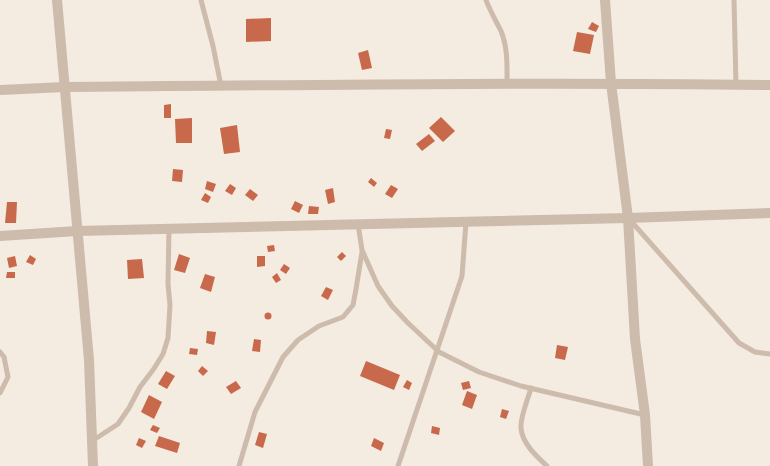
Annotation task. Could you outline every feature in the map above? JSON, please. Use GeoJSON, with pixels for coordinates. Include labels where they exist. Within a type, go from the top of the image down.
{"type":"FeatureCollection","features":[{"type":"Feature","properties":{"kind":"street"},"geometry":{"type":"LineString","coordinates":[[57,0],[89,360],[92,441],[95,465]]}},
{"type":"Feature","properties":{"kind":"street"},"geometry":{"type":"LineString","coordinates":[[605,0],[611,83],[628,218],[635,339],[650,466]]}},
{"type":"Feature","properties":{"kind":"street"},"geometry":{"type":"LineString","coordinates":[[0,90],[64,87],[611,83],[770,85]]}},
{"type":"Feature","properties":{"kind":"street"},"geometry":{"type":"LineString","coordinates":[[0,236],[77,231],[628,218],[770,213]]}},
{"type":"Feature","properties":{"kind":"lane"},"geometry":{"type":"LineString","coordinates":[[201,0],[213,46],[221,86]]}},
{"type":"Feature","properties":{"kind":"lane"},"geometry":{"type":"LineString","coordinates":[[486,0],[490,12],[502,32],[507,57],[507,84]]}},
{"type":"Feature","properties":{"kind":"lane"},"geometry":{"type":"LineString","coordinates":[[734,0],[736,85]]}},
{"type":"Feature","properties":{"kind":"lane"},"geometry":{"type":"LineString","coordinates":[[628,218],[739,343],[755,352],[770,354]]}},
{"type":"Feature","properties":{"kind":"lane"},"geometry":{"type":"LineString","coordinates":[[398,466],[462,276],[466,222]]}},
{"type":"Feature","properties":{"kind":"lane"},"geometry":{"type":"LineString","coordinates":[[358,224],[362,250],[378,286],[392,306],[408,323],[438,350],[479,372],[531,388],[645,415]]}},
{"type":"Feature","properties":{"kind":"lane"},"geometry":{"type":"LineString","coordinates":[[92,441],[118,424],[129,408],[140,387],[163,354],[168,338],[170,305],[168,284],[169,229]]}},
{"type":"Feature","properties":{"kind":"lane"},"geometry":{"type":"LineString","coordinates":[[238,466],[255,412],[283,357],[298,340],[320,326],[343,317],[353,305],[362,250]]}},
{"type":"Feature","properties":{"kind":"lane"},"geometry":{"type":"LineString","coordinates":[[0,352],[4,357],[8,377],[0,392]]}},
{"type":"Feature","properties":{"kind":"lane"},"geometry":{"type":"LineString","coordinates":[[531,388],[521,427],[524,439],[547,466]]}},
{"type":"Feature","properties":{"kind":"building"},"geometry":{"type":"Polygon","coordinates":[[[271,18],[271,41],[246,42],[246,19],[271,18]]]}},
{"type":"Feature","properties":{"kind":"building"},"geometry":{"type":"Polygon","coordinates":[[[592,22],[599,26],[596,32],[588,29],[592,22]]]}},
{"type":"Feature","properties":{"kind":"building"},"geometry":{"type":"Polygon","coordinates":[[[577,32],[594,35],[590,54],[573,51],[577,32]]]}},
{"type":"Feature","properties":{"kind":"building"},"geometry":{"type":"Polygon","coordinates":[[[368,50],[372,68],[362,70],[358,53],[368,50]]]}},
{"type":"Feature","properties":{"kind":"building"},"geometry":{"type":"Polygon","coordinates":[[[171,104],[171,118],[164,118],[164,105],[171,104]]]}},
{"type":"Feature","properties":{"kind":"building"},"geometry":{"type":"Polygon","coordinates":[[[441,117],[455,131],[443,142],[429,128],[441,117]]]}},
{"type":"Feature","properties":{"kind":"building"},"geometry":{"type":"Polygon","coordinates":[[[192,118],[192,143],[176,143],[175,119],[192,118]]]}},
{"type":"Feature","properties":{"kind":"building"},"geometry":{"type":"Polygon","coordinates":[[[237,125],[240,152],[224,154],[220,128],[237,125]]]}},
{"type":"Feature","properties":{"kind":"building"},"geometry":{"type":"Polygon","coordinates":[[[386,129],[392,130],[390,139],[384,138],[386,129]]]}},
{"type":"Feature","properties":{"kind":"building"},"geometry":{"type":"Polygon","coordinates":[[[429,134],[435,141],[422,151],[416,144],[429,134]]]}},
{"type":"Feature","properties":{"kind":"building"},"geometry":{"type":"Polygon","coordinates":[[[173,169],[183,170],[182,182],[172,181],[173,169]]]}},
{"type":"Feature","properties":{"kind":"building"},"geometry":{"type":"Polygon","coordinates":[[[371,178],[377,183],[374,187],[368,182],[371,178]]]}},
{"type":"Feature","properties":{"kind":"building"},"geometry":{"type":"Polygon","coordinates":[[[207,181],[216,184],[213,192],[205,189],[207,181]]]}},
{"type":"Feature","properties":{"kind":"building"},"geometry":{"type":"Polygon","coordinates":[[[230,184],[236,188],[232,195],[225,191],[230,184]]]}},
{"type":"Feature","properties":{"kind":"building"},"geometry":{"type":"Polygon","coordinates":[[[391,185],[398,189],[392,198],[385,194],[391,185]]]}},
{"type":"Feature","properties":{"kind":"building"},"geometry":{"type":"Polygon","coordinates":[[[333,188],[335,202],[328,204],[325,190],[333,188]]]}},
{"type":"Feature","properties":{"kind":"building"},"geometry":{"type":"Polygon","coordinates":[[[250,189],[258,195],[253,201],[245,195],[250,189]]]}},
{"type":"Feature","properties":{"kind":"building"},"geometry":{"type":"Polygon","coordinates":[[[205,193],[211,197],[208,203],[201,200],[205,193]]]}},
{"type":"Feature","properties":{"kind":"building"},"geometry":{"type":"Polygon","coordinates":[[[295,201],[303,205],[299,213],[291,209],[295,201]]]}},
{"type":"Feature","properties":{"kind":"building"},"geometry":{"type":"Polygon","coordinates":[[[7,202],[17,202],[16,223],[5,223],[7,202]]]}},
{"type":"Feature","properties":{"kind":"building"},"geometry":{"type":"Polygon","coordinates":[[[309,206],[319,207],[318,214],[308,214],[309,206]]]}},
{"type":"Feature","properties":{"kind":"building"},"geometry":{"type":"Polygon","coordinates":[[[274,245],[275,251],[268,252],[267,246],[274,245]]]}},
{"type":"Feature","properties":{"kind":"building"},"geometry":{"type":"Polygon","coordinates":[[[342,252],[346,256],[341,261],[337,257],[342,252]]]}},
{"type":"Feature","properties":{"kind":"building"},"geometry":{"type":"Polygon","coordinates":[[[179,254],[190,258],[185,273],[174,270],[179,254]]]}},
{"type":"Feature","properties":{"kind":"building"},"geometry":{"type":"Polygon","coordinates":[[[30,255],[36,259],[33,265],[26,262],[30,255]]]}},
{"type":"Feature","properties":{"kind":"building"},"geometry":{"type":"Polygon","coordinates":[[[15,256],[17,266],[9,268],[7,258],[15,256]]]}},
{"type":"Feature","properties":{"kind":"building"},"geometry":{"type":"Polygon","coordinates":[[[257,256],[265,256],[265,266],[257,267],[257,256]]]}},
{"type":"Feature","properties":{"kind":"building"},"geometry":{"type":"Polygon","coordinates":[[[142,259],[144,278],[128,279],[127,260],[142,259]]]}},
{"type":"Feature","properties":{"kind":"building"},"geometry":{"type":"Polygon","coordinates":[[[284,264],[290,268],[286,274],[280,270],[284,264]]]}},
{"type":"Feature","properties":{"kind":"building"},"geometry":{"type":"Polygon","coordinates":[[[7,272],[15,272],[15,278],[6,278],[7,272]]]}},
{"type":"Feature","properties":{"kind":"building"},"geometry":{"type":"Polygon","coordinates":[[[277,273],[281,280],[276,283],[272,277],[277,273]]]}},
{"type":"Feature","properties":{"kind":"building"},"geometry":{"type":"Polygon","coordinates":[[[205,274],[215,277],[211,292],[200,288],[205,274]]]}},
{"type":"Feature","properties":{"kind":"building"},"geometry":{"type":"Polygon","coordinates":[[[326,287],[333,290],[328,300],[321,296],[326,287]]]}},
{"type":"Feature","properties":{"kind":"building"},"geometry":{"type":"Polygon","coordinates":[[[268,312],[271,313],[271,319],[268,320],[265,319],[264,316],[265,313],[268,312]]]}},
{"type":"Feature","properties":{"kind":"building"},"geometry":{"type":"Polygon","coordinates":[[[207,331],[216,332],[214,345],[206,343],[207,331]]]}},
{"type":"Feature","properties":{"kind":"building"},"geometry":{"type":"Polygon","coordinates":[[[254,339],[261,340],[260,352],[252,351],[254,339]]]}},
{"type":"Feature","properties":{"kind":"building"},"geometry":{"type":"Polygon","coordinates":[[[557,345],[568,347],[565,360],[555,358],[557,345]]]}},
{"type":"Feature","properties":{"kind":"building"},"geometry":{"type":"Polygon","coordinates":[[[190,348],[198,349],[197,355],[189,354],[190,348]]]}},
{"type":"Feature","properties":{"kind":"building"},"geometry":{"type":"Polygon","coordinates":[[[366,361],[400,375],[394,390],[360,376],[366,361]]]}},
{"type":"Feature","properties":{"kind":"building"},"geometry":{"type":"Polygon","coordinates":[[[202,366],[208,371],[203,376],[198,371],[202,366]]]}},
{"type":"Feature","properties":{"kind":"building"},"geometry":{"type":"Polygon","coordinates":[[[166,371],[175,376],[167,389],[158,384],[166,371]]]}},
{"type":"Feature","properties":{"kind":"building"},"geometry":{"type":"Polygon","coordinates":[[[407,380],[412,383],[409,390],[403,387],[407,380]]]}},
{"type":"Feature","properties":{"kind":"building"},"geometry":{"type":"Polygon","coordinates":[[[236,381],[241,388],[231,394],[226,387],[236,381]]]}},
{"type":"Feature","properties":{"kind":"building"},"geometry":{"type":"Polygon","coordinates":[[[469,381],[471,388],[463,390],[461,383],[469,381]]]}},
{"type":"Feature","properties":{"kind":"building"},"geometry":{"type":"Polygon","coordinates":[[[467,391],[477,395],[472,409],[462,405],[467,391]]]}},
{"type":"Feature","properties":{"kind":"building"},"geometry":{"type":"Polygon","coordinates":[[[149,395],[162,402],[154,419],[141,412],[149,395]]]}},
{"type":"Feature","properties":{"kind":"building"},"geometry":{"type":"Polygon","coordinates":[[[502,409],[509,411],[506,419],[500,417],[502,409]]]}},
{"type":"Feature","properties":{"kind":"building"},"geometry":{"type":"Polygon","coordinates":[[[153,425],[160,428],[157,433],[150,430],[153,425]]]}},
{"type":"Feature","properties":{"kind":"building"},"geometry":{"type":"Polygon","coordinates":[[[432,426],[440,428],[439,435],[431,433],[432,426]]]}},
{"type":"Feature","properties":{"kind":"building"},"geometry":{"type":"Polygon","coordinates":[[[259,432],[267,434],[263,448],[255,445],[259,432]]]}},
{"type":"Feature","properties":{"kind":"building"},"geometry":{"type":"Polygon","coordinates":[[[159,436],[180,443],[177,453],[155,446],[159,436]]]}},
{"type":"Feature","properties":{"kind":"building"},"geometry":{"type":"Polygon","coordinates":[[[139,438],[146,441],[142,448],[136,445],[139,438]]]}},
{"type":"Feature","properties":{"kind":"building"},"geometry":{"type":"Polygon","coordinates":[[[374,438],[384,443],[381,451],[371,446],[374,438]]]}}]}
